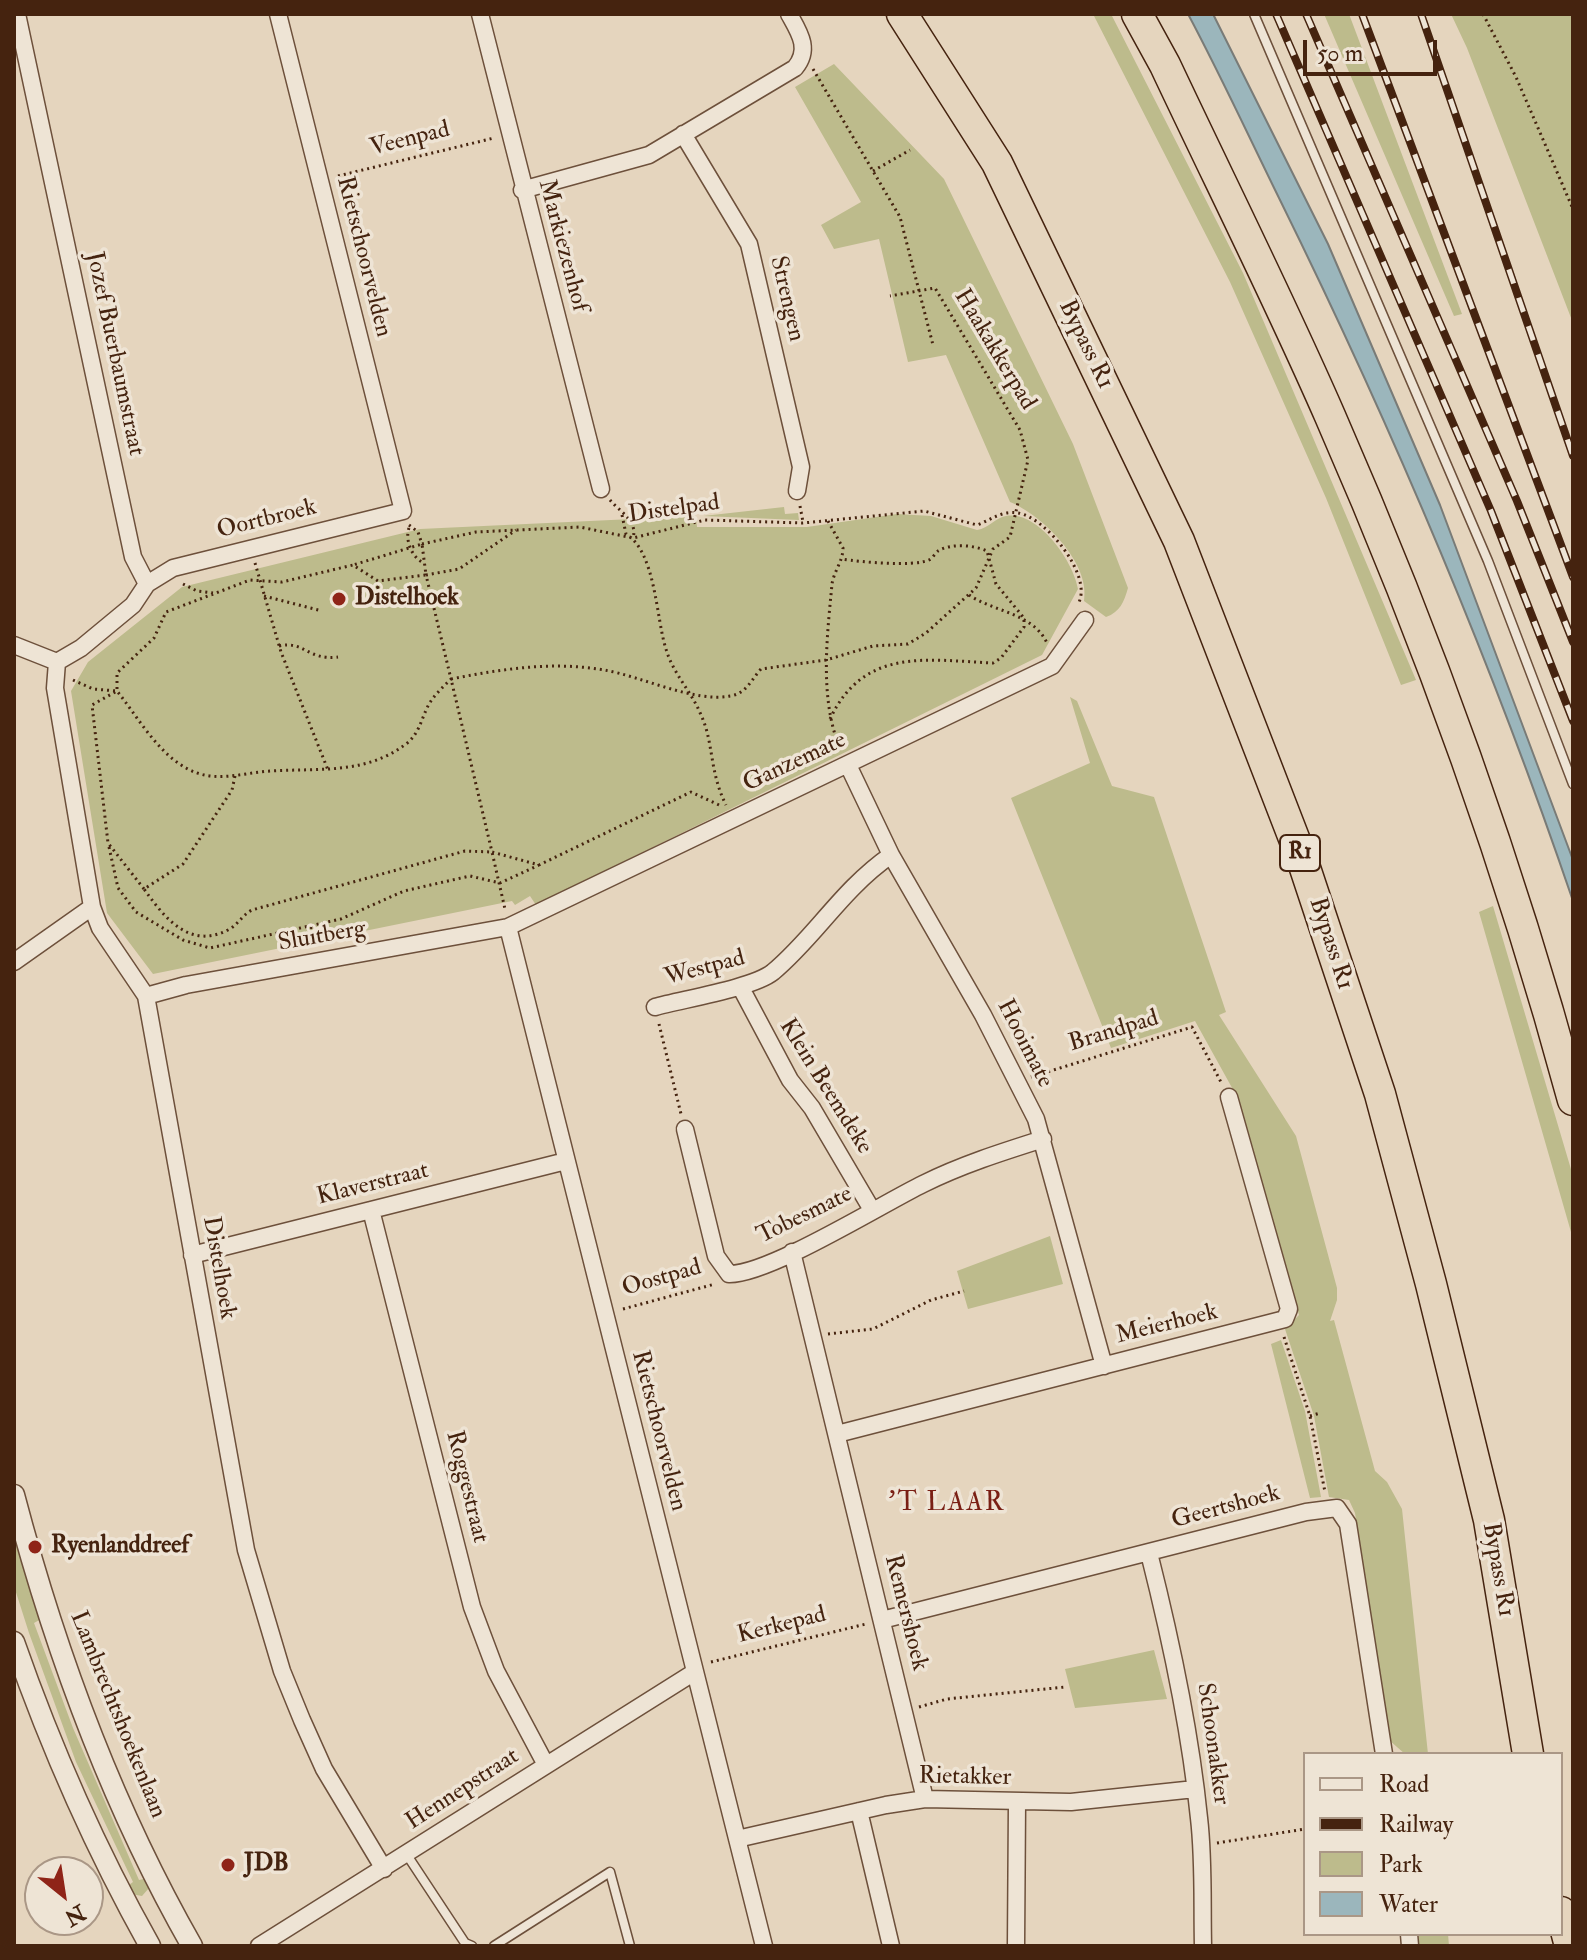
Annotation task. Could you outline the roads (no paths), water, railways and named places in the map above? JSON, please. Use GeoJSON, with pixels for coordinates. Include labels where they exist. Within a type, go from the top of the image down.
{"type":"FeatureCollection","features":[{"type":"Feature","properties":{"kind":"highway","name":"Bypass R1"},"geometry":{"type":"LineString","coordinates":[[902,14],[997,163],[1179,541],[1302,859],[1380,1094],[1431,1284],[1489,1520],[1528,1752]]}},
{"type":"Feature","properties":{"kind":"highway"},"geometry":{"type":"LineString","coordinates":[[1137,14],[1165,65],[1330,416],[1440,687],[1545,998],[1573,1100]]}},
{"type":"Feature","properties":{"kind":"highway"},"geometry":{"type":"LineString","coordinates":[[1563,1920],[1570,1946]]}},
{"type":"Feature","properties":{"kind":"street","name":"Jozef Buerbaumstraat"},"geometry":{"type":"LineString","coordinates":[[17,14],[133,557],[147,584]]}},
{"type":"Feature","properties":{"kind":"street","name":"Rietschoorvelden"},"geometry":{"type":"LineString","coordinates":[[278,14],[406,518]]}},
{"type":"Feature","properties":{"kind":"street","name":"Markiezenhof"},"geometry":{"type":"LineString","coordinates":[[480,14],[522,190],[601,489]]}},
{"type":"Feature","properties":{"kind":"street"},"geometry":{"type":"LineString","coordinates":[[522,190],[631,163],[795,68],[803,52],[800,33],[789,14]]}},
{"type":"Feature","properties":{"kind":"street","name":"Strengen"},"geometry":{"type":"LineString","coordinates":[[683,134],[749,244],[801,467],[797,491]]}},
{"type":"Feature","properties":{"kind":"street","name":"Oortbroek"},"geometry":{"type":"LineString","coordinates":[[147,584],[173,568],[406,518]]}},
{"type":"Feature","properties":{"kind":"street"},"geometry":{"type":"LineString","coordinates":[[14,645],[57,662],[81,648],[133,605],[147,584]]}},
{"type":"Feature","properties":{"kind":"street","name":"Ganzemate"},"geometry":{"type":"LineString","coordinates":[[508,927],[1052,666],[1079,616]]}},
{"type":"Feature","properties":{"kind":"street","name":"Distelhoek"},"geometry":{"type":"LineString","coordinates":[[57,662],[55,688],[92,907],[100,928],[146,996],[234,1494],[267,1622],[282,1671],[324,1769],[384,1869]]}},
{"type":"Feature","properties":{"kind":"street","name":"Hooimate"},"geometry":{"type":"LineString","coordinates":[[848,765],[891,855],[983,1015],[1043,1139],[1104,1366]]}},
{"type":"Feature","properties":{"kind":"street","name":"Westpad"},"geometry":{"type":"LineString","coordinates":[[655,1007],[741,988],[771,973],[860,877],[891,855]]}},
{"type":"Feature","properties":{"kind":"street"},"geometry":{"type":"LineString","coordinates":[[14,962],[92,907]]}},
{"type":"Feature","properties":{"kind":"street","name":"Rietschoorvelden"},"geometry":{"type":"LineString","coordinates":[[508,927],[764,1946]]}},
{"type":"Feature","properties":{"kind":"street","name":"Sluitberg"},"geometry":{"type":"LineString","coordinates":[[146,996],[186,985],[508,927]]}},
{"type":"Feature","properties":{"kind":"street","name":"Klein Beemdeke"},"geometry":{"type":"LineString","coordinates":[[741,988],[790,1080],[812,1108],[872,1210]]}},
{"type":"Feature","properties":{"kind":"street","name":"Meierhoek"},"geometry":{"type":"LineString","coordinates":[[837,1434],[1285,1319],[1289,1309],[1229,1097]]}},
{"type":"Feature","properties":{"kind":"street","name":"Tobesmate"},"geometry":{"type":"LineString","coordinates":[[685,1129],[716,1256],[724,1271],[736,1274],[792,1252],[872,1210],[984,1158],[1043,1139]]}},
{"type":"Feature","properties":{"kind":"street","name":"Klaverstraat"},"geometry":{"type":"LineString","coordinates":[[192,1255],[566,1161]]}},
{"type":"Feature","properties":{"kind":"street","name":"Roggestraat"},"geometry":{"type":"LineString","coordinates":[[371,1210],[472,1607],[496,1671],[546,1765]]}},
{"type":"Feature","properties":{"kind":"street","name":"Remershoek"},"geometry":{"type":"LineString","coordinates":[[792,1252],[925,1799]]}},
{"type":"Feature","properties":{"kind":"street","name":"Lambrechtshoekenlaan"},"geometry":{"type":"LineString","coordinates":[[14,1495],[38,1588],[74,1687],[112,1781],[187,1944]]}},
{"type":"Feature","properties":{"kind":"street","name":"Geertshoek"},"geometry":{"type":"LineString","coordinates":[[882,1620],[1327,1507],[1337,1508],[1348,1524],[1384,1752]]}},
{"type":"Feature","properties":{"kind":"street","name":"Schoonakker"},"geometry":{"type":"LineString","coordinates":[[1149,1553],[1172,1644],[1195,1789],[1201,1846],[1203,1946]]}},
{"type":"Feature","properties":{"kind":"street"},"geometry":{"type":"LineString","coordinates":[[14,1642],[68,1784],[103,1861],[150,1946]]}},
{"type":"Feature","properties":{"kind":"street","name":"Hennepstraat"},"geometry":{"type":"LineString","coordinates":[[259,1946],[693,1673]]}},
{"type":"Feature","properties":{"kind":"street","name":"Rietakker"},"geometry":{"type":"LineString","coordinates":[[737,1839],[925,1799],[1071,1802],[1195,1789]]}},
{"type":"Feature","properties":{"kind":"street"},"geometry":{"type":"LineString","coordinates":[[1016,1946],[1017,1803]]}},
{"type":"Feature","properties":{"kind":"street"},"geometry":{"type":"LineString","coordinates":[[859,1811],[891,1946]]}},
{"type":"Feature","properties":{"kind":"lane"},"geometry":{"type":"LineString","coordinates":[[1254,14],[1488,561],[1573,784]]}},
{"type":"Feature","properties":{"kind":"lane"},"geometry":{"type":"LineString","coordinates":[[407,1855],[465,1943],[472,1946]]}},
{"type":"Feature","properties":{"kind":"lane"},"geometry":{"type":"LineString","coordinates":[[498,1944],[610,1872],[630,1946]]}},
{"type":"Feature","properties":{"kind":"lane"},"geometry":{"type":"LineString","coordinates":[[498,1944],[513,1946]]}},
{"type":"Feature","properties":{"kind":"water"},"geometry":{"type":"Polygon","coordinates":[[[1188,14],[1213,14],[1328,244],[1440,505],[1573,860],[1573,901],[1508,722],[1438,545],[1321,284],[1188,14]]]}},
{"type":"Feature","properties":{"kind":"railway"},"geometry":{"type":"LineString","coordinates":[[1276,14],[1491,511],[1573,721]]}},
{"type":"Feature","properties":{"kind":"railway"},"geometry":{"type":"LineString","coordinates":[[1306,14],[1517,501],[1573,642]]}},
{"type":"Feature","properties":{"kind":"railway"},"geometry":{"type":"LineString","coordinates":[[1362,14],[1573,577]]}},
{"type":"Feature","properties":{"kind":"railway"},"geometry":{"type":"LineString","coordinates":[[1421,14],[1573,456]]}},
{"type":"Feature","properties":{"kind":"place","name":"Distelhoek"},"geometry":{"type":"Point","coordinates":[339,599]}},
{"type":"Feature","properties":{"kind":"place","name":"Ryenlanddreef"},"geometry":{"type":"Point","coordinates":[35,1547]}},
{"type":"Feature","properties":{"kind":"place","name":"JDB"},"geometry":{"type":"Point","coordinates":[228,1865]}},
{"type":"Feature","properties":{"kind":"district","name":"’T LAAR"},"geometry":{"type":"Point","coordinates":[947,1504]}}]}
